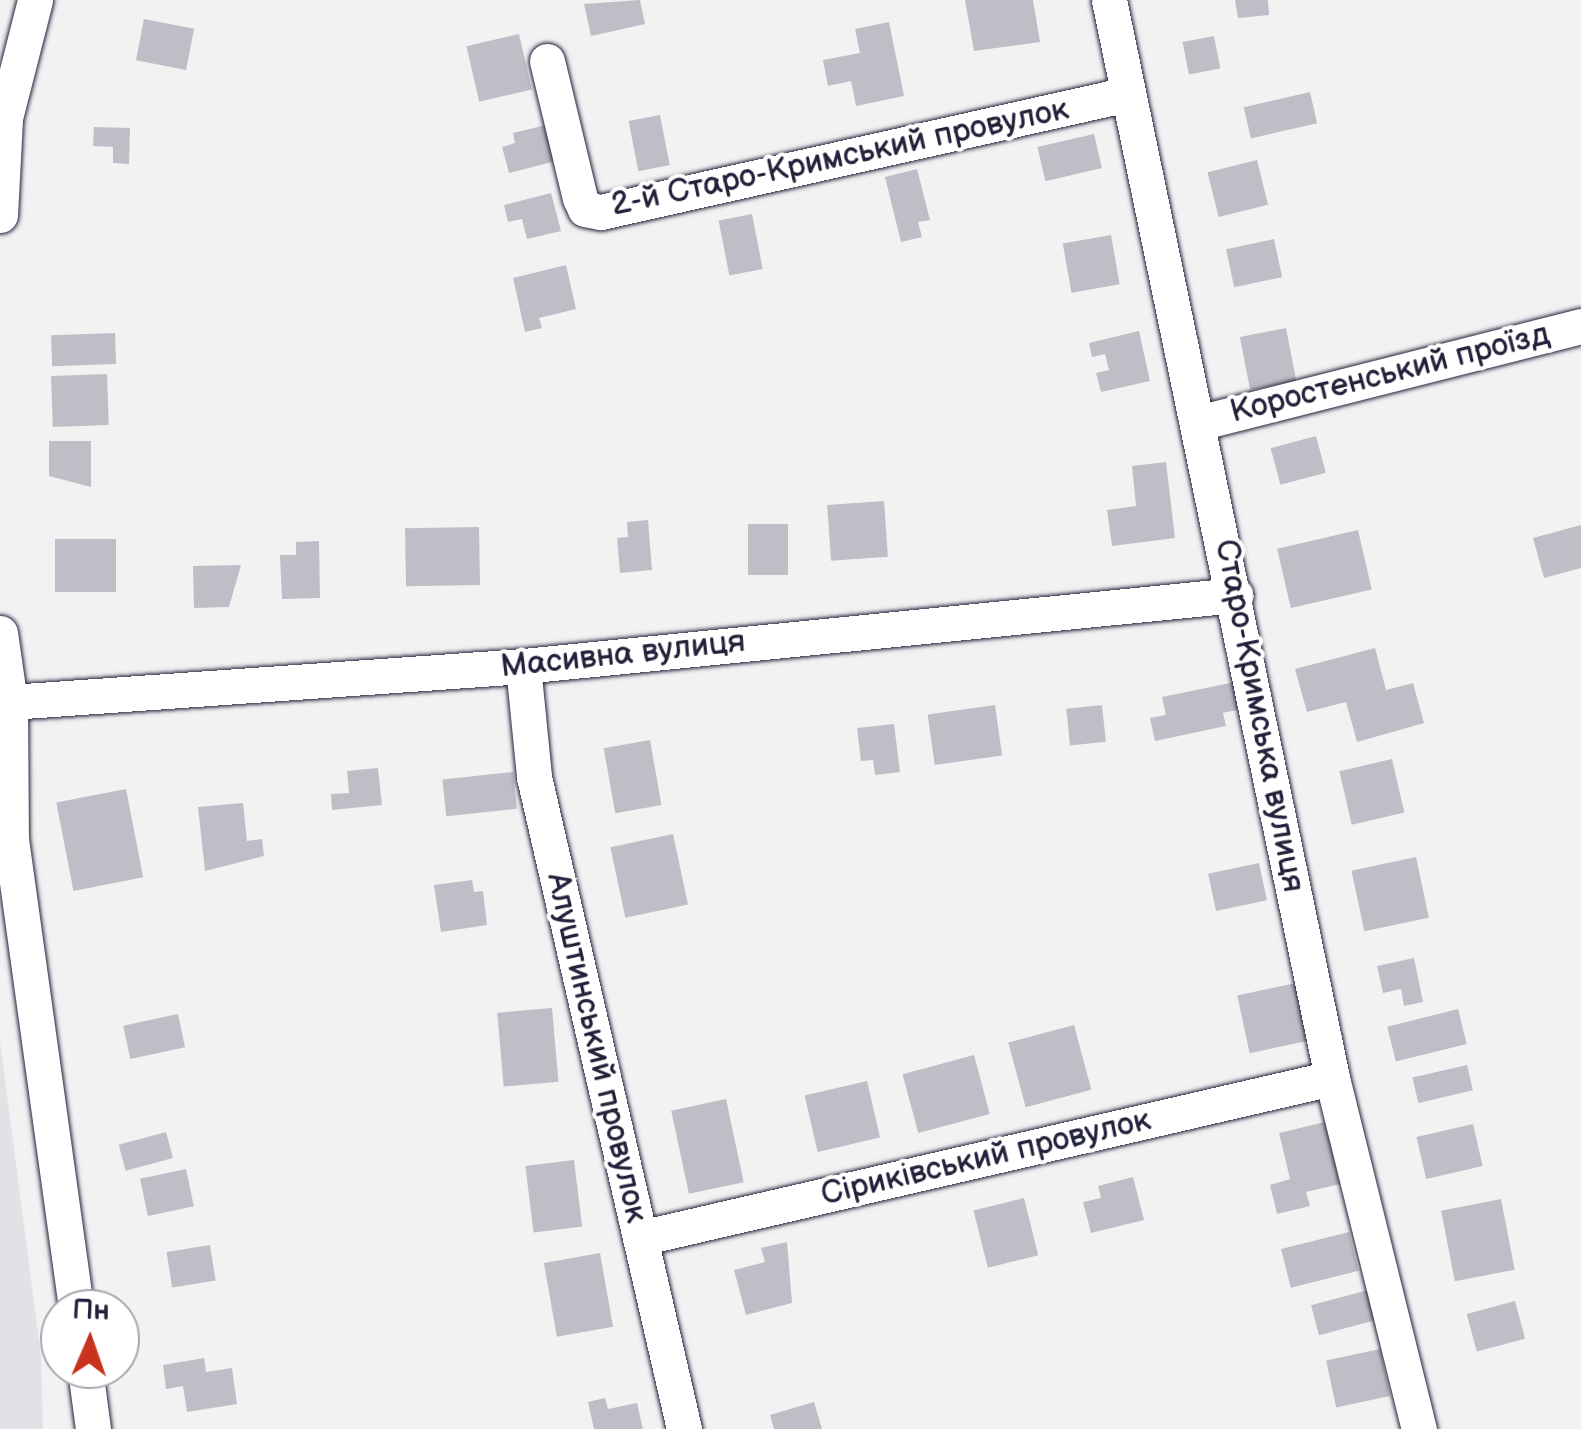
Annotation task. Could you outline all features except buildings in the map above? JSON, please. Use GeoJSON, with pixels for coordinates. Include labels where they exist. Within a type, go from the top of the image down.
{"type":"FeatureCollection","features":[{"type":"Feature","properties":{"kind":"street"},"geometry":{"type":"LineString","coordinates":[[0,216],[5,118],[36,0]]}},
{"type":"Feature","properties":{"kind":"street","name":"Старо-Кримська вулиця"},"geometry":{"type":"LineString","coordinates":[[1109,0],[1235,594],[1332,1078],[1419,1429]]}},
{"type":"Feature","properties":{"kind":"street","name":"2-й Старо-Кримський провулок"},"geometry":{"type":"LineString","coordinates":[[547,61],[580,198],[585,210],[601,212],[1128,94]]}},
{"type":"Feature","properties":{"kind":"street","name":"Коростенський проїзд"},"geometry":{"type":"LineString","coordinates":[[1198,423],[1581,326]]}},
{"type":"Feature","properties":{"kind":"street","name":"Масивна вулиця"},"geometry":{"type":"LineString","coordinates":[[10,702],[522,666],[1235,594]]}},
{"type":"Feature","properties":{"kind":"street"},"geometry":{"type":"LineString","coordinates":[[0,633],[10,702],[11,839],[73,1289]]}},
{"type":"Feature","properties":{"kind":"street","name":"Алуштинський провулок"},"geometry":{"type":"LineString","coordinates":[[522,666],[534,777],[684,1429]]}},
{"type":"Feature","properties":{"kind":"street","name":"Сіриківський провулок"},"geometry":{"type":"LineString","coordinates":[[640,1238],[1332,1078]]}},
{"type":"Feature","properties":{"kind":"street"},"geometry":{"type":"LineString","coordinates":[[87,1389],[94,1429]]}},
{"type":"Feature","properties":{"kind":"shaded area"},"geometry":{"type":"Polygon","coordinates":[[[0,1041],[40,1348],[43,1429],[0,1429],[0,1041]]]}}]}
